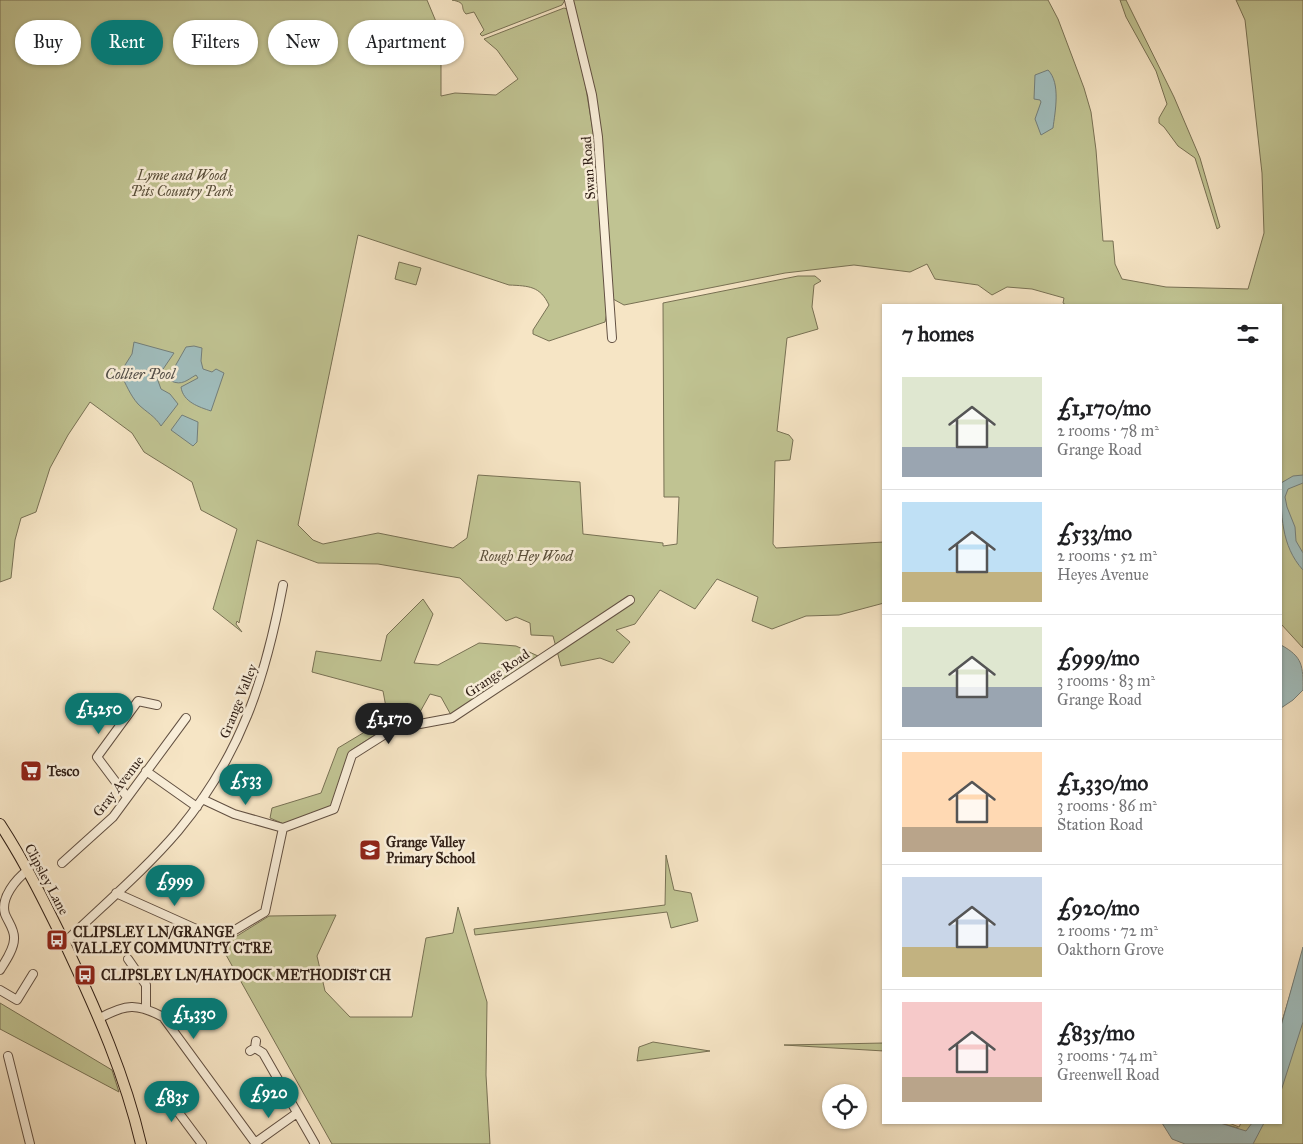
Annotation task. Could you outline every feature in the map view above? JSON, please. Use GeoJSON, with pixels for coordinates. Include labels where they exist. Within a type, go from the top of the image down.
{"type":"FeatureCollection","features":[{"type":"Feature","properties":{"kind":"main road","name":"Clipsley Lane"},"geometry":{"type":"LineString","coordinates":[[0,824],[28,870],[100,1018],[121,1074],[141,1144]]}},
{"type":"Feature","properties":{"kind":"street","name":"Swan Road"},"geometry":{"type":"LineString","coordinates":[[569,0],[592,95],[598,136],[612,338]]}},
{"type":"Feature","properties":{"kind":"street","name":"Grange Valley"},"geometry":{"type":"LineString","coordinates":[[64,943],[177,832],[202,800],[224,765],[259,689],[272,646],[283,585]]}},
{"type":"Feature","properties":{"kind":"street","name":"Grange Road"},"geometry":{"type":"LineString","coordinates":[[283,828],[334,809],[352,755],[393,729],[452,718],[630,600]]}},
{"type":"Feature","properties":{"kind":"street"},"geometry":{"type":"LineString","coordinates":[[127,797],[97,757],[138,701],[156,705]]}},
{"type":"Feature","properties":{"kind":"street","name":"Gray Avenue"},"geometry":{"type":"LineString","coordinates":[[62,863],[113,817],[186,718]]}},
{"type":"Feature","properties":{"kind":"street"},"geometry":{"type":"LineString","coordinates":[[146,771],[197,807]]}},
{"type":"Feature","properties":{"kind":"street"},"geometry":{"type":"LineString","coordinates":[[116,893],[223,940],[265,912],[283,828],[234,814],[202,800]]}},
{"type":"Feature","properties":{"kind":"street"},"geometry":{"type":"LineString","coordinates":[[0,970],[14,944],[15,937],[3,911],[2,903],[17,879],[28,870]]}},
{"type":"Feature","properties":{"kind":"street"},"geometry":{"type":"LineString","coordinates":[[124,971],[130,963],[146,985],[146,1008]]}},
{"type":"Feature","properties":{"kind":"street"},"geometry":{"type":"LineString","coordinates":[[0,990],[17,1000],[33,974]]}},
{"type":"Feature","properties":{"kind":"street"},"geometry":{"type":"LineString","coordinates":[[27,984],[35,989]]}},
{"type":"Feature","properties":{"kind":"street"},"geometry":{"type":"LineString","coordinates":[[100,1018],[129,1006],[146,1008],[163,1017],[255,1144],[297,1113]]}},
{"type":"Feature","properties":{"kind":"street"},"geometry":{"type":"LineString","coordinates":[[254,1047],[263,1053],[315,1144]]}},
{"type":"Feature","properties":{"kind":"street"},"geometry":{"type":"LineString","coordinates":[[8,1056],[30,1144]]}},
{"type":"Feature","properties":{"kind":"street"},"geometry":{"type":"LineString","coordinates":[[161,1089],[202,1144]]}},
{"type":"Feature","properties":{"kind":"green space"},"geometry":{"type":"Polygon","coordinates":[[[0,0],[427,0],[435,20],[348,20],[348,65],[441,65],[441,96],[455,93],[496,95],[518,79],[497,50],[484,39],[564,8],[567,9],[585,83],[593,131],[607,313],[605,322],[549,341],[533,334],[533,330],[549,305],[542,294],[533,288],[509,285],[358,235],[298,525],[313,540],[323,544],[378,533],[453,548],[467,538],[478,475],[580,482],[583,534],[663,543],[663,546],[677,544],[679,497],[664,497],[663,303],[798,276],[815,276],[821,281],[814,285],[812,307],[818,329],[787,338],[777,431],[789,435],[793,440],[790,460],[775,461],[773,544],[776,548],[882,542],[882,604],[839,615],[806,616],[772,629],[752,621],[758,597],[717,579],[695,609],[660,590],[635,624],[616,630],[630,642],[613,663],[600,658],[561,666],[553,636],[531,635],[530,623],[516,617],[506,621],[460,578],[378,564],[318,563],[257,540],[239,623],[237,621],[236,624],[242,632],[213,609],[237,529],[201,510],[192,482],[144,452],[132,433],[90,402],[68,435],[50,468],[36,512],[21,518],[15,540],[11,578],[0,582],[0,0]]]}},
{"type":"Feature","properties":{"kind":"green space"},"geometry":{"type":"Polygon","coordinates":[[[452,0],[565,0],[562,5],[482,36],[480,34],[484,30],[474,12],[466,14],[460,2],[452,0]]]}},
{"type":"Feature","properties":{"kind":"green space"},"geometry":{"type":"Polygon","coordinates":[[[572,0],[1048,0],[1058,19],[1091,112],[1103,241],[1113,241],[1115,264],[1122,279],[1166,287],[1248,289],[1264,233],[1262,173],[1245,20],[1236,0],[1303,0],[1303,648],[1282,625],[1282,304],[1064,304],[1064,298],[1032,289],[1007,287],[992,295],[978,285],[935,279],[927,264],[910,272],[854,265],[785,273],[624,305],[613,299],[612,295],[600,128],[591,76],[572,0]]]}},
{"type":"Feature","properties":{"kind":"green space"},"geometry":{"type":"Polygon","coordinates":[[[1120,0],[1126,0],[1174,97],[1200,158],[1220,227],[1217,229],[1195,158],[1178,146],[1159,123],[1159,118],[1167,104],[1156,71],[1126,17],[1120,0]]]}},
{"type":"Feature","properties":{"kind":"green space"},"geometry":{"type":"Polygon","coordinates":[[[399,262],[421,268],[416,285],[395,279],[399,262]]]}},
{"type":"Feature","properties":{"kind":"green space"},"geometry":{"type":"Polygon","coordinates":[[[423,599],[433,614],[414,663],[438,665],[479,643],[516,646],[538,656],[451,715],[441,697],[430,694],[415,721],[390,725],[350,751],[331,806],[284,824],[270,818],[272,808],[321,793],[338,748],[388,718],[383,691],[312,672],[316,651],[381,661],[387,635],[423,599]]]}},
{"type":"Feature","properties":{"kind":"green space"},"geometry":{"type":"Polygon","coordinates":[[[666,855],[674,890],[691,893],[698,921],[671,928],[667,912],[475,935],[474,929],[665,905],[666,855]]]}},
{"type":"Feature","properties":{"kind":"green space"},"geometry":{"type":"Polygon","coordinates":[[[458,907],[487,1002],[486,1075],[490,1144],[332,1144],[221,946],[269,916],[336,915],[317,956],[325,991],[350,1017],[412,1017],[426,938],[453,933],[458,907]]]}},
{"type":"Feature","properties":{"kind":"green space"},"geometry":{"type":"Polygon","coordinates":[[[1303,951],[1303,1144],[1230,1144],[1238,1128],[1224,1124],[1232,1124],[1239,1127],[1240,1124],[1282,1124],[1282,1022],[1303,951]]]}},
{"type":"Feature","properties":{"kind":"green space"},"geometry":{"type":"Polygon","coordinates":[[[0,1003],[112,1070],[119,1092],[0,1029],[0,1003]]]}},
{"type":"Feature","properties":{"kind":"green space"},"geometry":{"type":"Polygon","coordinates":[[[653,1042],[710,1051],[637,1061],[639,1047],[653,1042]]]}},
{"type":"Feature","properties":{"kind":"green space"},"geometry":{"type":"Polygon","coordinates":[[[882,1043],[882,1051],[784,1045],[882,1043]]]}},
{"type":"Feature","properties":{"kind":"water"},"geometry":{"type":"Polygon","coordinates":[[[1048,70],[1055,82],[1055,114],[1053,128],[1041,135],[1035,119],[1041,102],[1034,99],[1035,75],[1048,70]]]}},
{"type":"Feature","properties":{"kind":"water","name":"Collier Pool"},"geometry":{"type":"Polygon","coordinates":[[[134,342],[174,353],[157,378],[161,389],[170,394],[178,404],[161,426],[156,419],[135,401],[120,373],[132,354],[134,342]]]}},
{"type":"Feature","properties":{"kind":"water"},"geometry":{"type":"Polygon","coordinates":[[[186,347],[202,348],[201,361],[203,369],[212,372],[216,369],[224,373],[211,411],[192,403],[182,392],[181,387],[198,378],[196,375],[184,382],[178,383],[171,381],[169,377],[186,347]]]}},
{"type":"Feature","properties":{"kind":"water"},"geometry":{"type":"Polygon","coordinates":[[[182,415],[198,422],[197,442],[193,446],[171,430],[182,415]]]}},
{"type":"Feature","properties":{"kind":"water"},"geometry":{"type":"Polygon","coordinates":[[[1303,475],[1303,483],[1288,489],[1285,497],[1295,527],[1296,541],[1303,553],[1303,570],[1290,551],[1282,518],[1282,482],[1293,476],[1303,475]]]}},
{"type":"Feature","properties":{"kind":"water"},"geometry":{"type":"Polygon","coordinates":[[[1282,646],[1298,658],[1302,668],[1303,690],[1282,707],[1282,646]]]}},
{"type":"Feature","properties":{"kind":"water"},"geometry":{"type":"Polygon","coordinates":[[[1303,947],[1303,1022],[1282,1088],[1282,1022],[1303,947]]]}},
{"type":"Feature","properties":{"kind":"water"},"geometry":{"type":"Polygon","coordinates":[[[1163,1124],[1223,1124],[1246,1131],[1251,1124],[1263,1124],[1253,1144],[1185,1144],[1172,1139],[1163,1124]]]}},
{"type":"Feature","properties":{"kind":"place","name":"Tesco"},"geometry":{"type":"Point","coordinates":[31,771]}},
{"type":"Feature","properties":{"kind":"place","name":"Grange Valley Primary School"},"geometry":{"type":"Point","coordinates":[370,850]}},
{"type":"Feature","properties":{"kind":"place","name":"CLIPSLEY LN/GRANGE VALLEY COMMUNITY CTRE"},"geometry":{"type":"Point","coordinates":[57,940]}},
{"type":"Feature","properties":{"kind":"place","name":"CLIPSLEY LN/HAYDOCK METHODIST CH"},"geometry":{"type":"Point","coordinates":[85,975]}},
{"type":"Feature","properties":{"kind":"park label","name":"Lyme and Wood Pits Country Park"},"geometry":{"type":"Point","coordinates":[182,184]}},
{"type":"Feature","properties":{"kind":"park label","name":"Rough Hey Wood"},"geometry":{"type":"Point","coordinates":[526,556]}}]}
